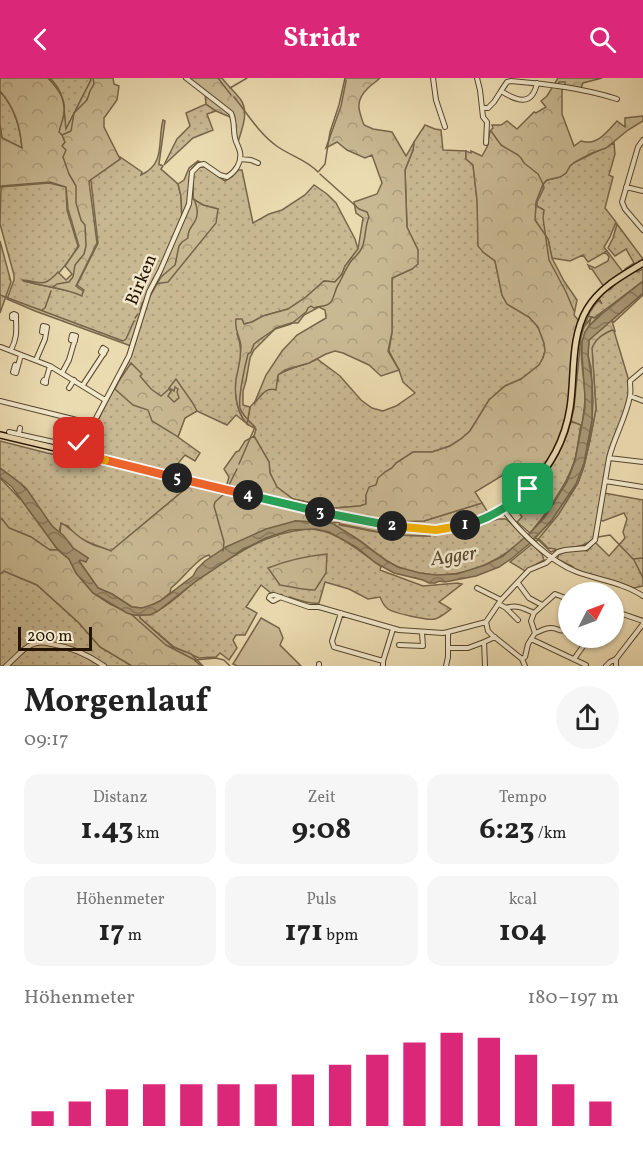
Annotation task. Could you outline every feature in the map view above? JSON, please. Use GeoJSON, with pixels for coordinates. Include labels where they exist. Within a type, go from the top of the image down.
{"type":"FeatureCollection","features":[{"type":"Feature","properties":{"kind":"main road"},"geometry":{"type":"LineString","coordinates":[[0,435],[326,513],[396,527],[430,530],[459,527],[486,519],[503,509],[538,479],[552,460],[566,426],[579,328],[587,309],[608,285],[643,263]]}},
{"type":"Feature","properties":{"kind":"street"},"geometry":{"type":"LineString","coordinates":[[186,78],[231,113],[240,159],[258,163]]}},
{"type":"Feature","properties":{"kind":"street"},"geometry":{"type":"LineString","coordinates":[[433,78],[436,100],[445,127]]}},
{"type":"Feature","properties":{"kind":"street"},"geometry":{"type":"LineString","coordinates":[[477,78],[483,117],[487,122],[486,143]]}},
{"type":"Feature","properties":{"kind":"street"},"geometry":{"type":"LineString","coordinates":[[482,108],[490,106],[508,81],[567,87],[617,99]]}},
{"type":"Feature","properties":{"kind":"street"},"geometry":{"type":"LineString","coordinates":[[501,91],[514,99],[525,100],[535,93],[537,83]]}},
{"type":"Feature","properties":{"kind":"street"},"geometry":{"type":"LineString","coordinates":[[643,140],[638,147],[622,202],[643,230]]}},
{"type":"Feature","properties":{"kind":"street"},"geometry":{"type":"LineString","coordinates":[[635,156],[643,159]]}},
{"type":"Feature","properties":{"kind":"street","name":"Birken"},"geometry":{"type":"LineString","coordinates":[[81,454],[93,424],[129,356],[149,292],[189,204],[192,172],[199,165],[204,164],[222,177],[227,177],[236,169],[240,159]]}},
{"type":"Feature","properties":{"kind":"street"},"geometry":{"type":"LineString","coordinates":[[626,187],[643,191]]}},
{"type":"Feature","properties":{"kind":"street"},"geometry":{"type":"LineString","coordinates":[[11,350],[16,339],[16,318]]}},
{"type":"Feature","properties":{"kind":"street"},"geometry":{"type":"LineString","coordinates":[[36,360],[46,332]]}},
{"type":"Feature","properties":{"kind":"street"},"geometry":{"type":"LineString","coordinates":[[62,373],[75,340]]}},
{"type":"Feature","properties":{"kind":"street"},"geometry":{"type":"LineString","coordinates":[[1,346],[50,366],[105,400]]}},
{"type":"Feature","properties":{"kind":"street"},"geometry":{"type":"LineString","coordinates":[[17,366],[21,354]]}},
{"type":"Feature","properties":{"kind":"street"},"geometry":{"type":"LineString","coordinates":[[83,385],[104,354]]}},
{"type":"Feature","properties":{"kind":"street"},"geometry":{"type":"LineString","coordinates":[[46,380],[50,366]]}},
{"type":"Feature","properties":{"kind":"street"},"geometry":{"type":"LineString","coordinates":[[281,597],[309,607],[319,607],[393,629],[422,633],[448,632],[486,622],[500,602],[530,570],[546,563],[561,551],[586,548],[595,540],[611,448],[630,396],[630,381],[643,370]]}},
{"type":"Feature","properties":{"kind":"street"},"geometry":{"type":"LineString","coordinates":[[69,388],[74,380]]}},
{"type":"Feature","properties":{"kind":"street"},"geometry":{"type":"LineString","coordinates":[[630,396],[643,401]]}},
{"type":"Feature","properties":{"kind":"street"},"geometry":{"type":"LineString","coordinates":[[0,401],[93,424]]}},
{"type":"Feature","properties":{"kind":"street"},"geometry":{"type":"LineString","coordinates":[[9,432],[76,447],[87,423]]}},
{"type":"Feature","properties":{"kind":"street"},"geometry":{"type":"LineString","coordinates":[[19,434],[20,428]]}},
{"type":"Feature","properties":{"kind":"street"},"geometry":{"type":"LineString","coordinates":[[609,458],[643,462]]}},
{"type":"Feature","properties":{"kind":"street"},"geometry":{"type":"LineString","coordinates":[[604,481],[643,487]]}},
{"type":"Feature","properties":{"kind":"street"},"geometry":{"type":"LineString","coordinates":[[503,509],[523,532],[551,558],[576,572],[643,596]]}},
{"type":"Feature","properties":{"kind":"street"},"geometry":{"type":"LineString","coordinates":[[518,583],[529,598],[542,605]]}},
{"type":"Feature","properties":{"kind":"street"},"geometry":{"type":"LineString","coordinates":[[477,588],[500,602],[518,620]]}},
{"type":"Feature","properties":{"kind":"street"},"geometry":{"type":"LineString","coordinates":[[637,592],[641,588]]}},
{"type":"Feature","properties":{"kind":"street"},"geometry":{"type":"LineString","coordinates":[[535,633],[531,621],[534,613],[555,594],[558,595]]}},
{"type":"Feature","properties":{"kind":"street"},"geometry":{"type":"LineString","coordinates":[[506,608],[518,607],[534,613]]}},
{"type":"Feature","properties":{"kind":"street"},"geometry":{"type":"LineString","coordinates":[[341,613],[332,640],[334,647],[383,664],[393,629]]}},
{"type":"Feature","properties":{"kind":"street"},"geometry":{"type":"LineString","coordinates":[[606,666],[610,662],[617,664],[643,623],[624,615]]}},
{"type":"Feature","properties":{"kind":"street"},"geometry":{"type":"LineString","coordinates":[[486,622],[489,632],[522,659],[525,666]]}},
{"type":"Feature","properties":{"kind":"street"},"geometry":{"type":"LineString","coordinates":[[522,659],[535,633],[551,627],[558,630]]}},
{"type":"Feature","properties":{"kind":"street"},"geometry":{"type":"LineString","coordinates":[[446,666],[448,632]]}},
{"type":"Feature","properties":{"kind":"street"},"geometry":{"type":"LineString","coordinates":[[399,645],[423,646],[422,633]]}},
{"type":"Feature","properties":{"kind":"street"},"geometry":{"type":"LineString","coordinates":[[448,648],[468,648],[495,637]]}},
{"type":"Feature","properties":{"kind":"street"},"geometry":{"type":"LineString","coordinates":[[531,639],[586,665]]}},
{"type":"Feature","properties":{"kind":"street"},"geometry":{"type":"LineString","coordinates":[[484,642],[484,666],[491,666]]}},
{"type":"Feature","properties":{"kind":"street"},"geometry":{"type":"LineString","coordinates":[[6,666],[33,644],[44,643],[62,645],[79,651],[104,666]]}},
{"type":"Feature","properties":{"kind":"street"},"geometry":{"type":"LineString","coordinates":[[574,659],[582,648]]}},
{"type":"Feature","properties":{"kind":"green space"},"geometry":{"type":"Polygon","coordinates":[[[0,78],[50,78],[62,96],[66,129],[90,78],[113,78],[114,84],[119,86],[117,100],[104,118],[104,127],[120,159],[89,181],[97,243],[76,286],[83,291],[82,296],[22,280],[45,282],[58,272],[66,280],[72,274],[65,266],[79,246],[68,209],[66,187],[50,182],[1,186],[0,188],[0,125],[2,138],[22,148],[16,118],[0,91],[0,78]]]}},
{"type":"Feature","properties":{"kind":"green space"},"geometry":{"type":"Polygon","coordinates":[[[50,78],[90,78],[91,80],[65,131],[62,97],[50,78]]]}},
{"type":"Feature","properties":{"kind":"green space"},"geometry":{"type":"Polygon","coordinates":[[[188,78],[222,78],[241,100],[245,115],[238,142],[235,136],[235,119],[206,104],[205,94],[188,78]]]}},
{"type":"Feature","properties":{"kind":"green space"},"geometry":{"type":"Polygon","coordinates":[[[345,78],[380,78],[359,101],[359,110],[364,125],[392,132],[406,156],[414,142],[405,170],[407,227],[418,250],[418,264],[392,278],[392,332],[388,351],[399,370],[381,376],[369,365],[335,351],[309,363],[285,370],[278,375],[276,390],[266,391],[254,404],[266,375],[282,351],[297,335],[326,318],[325,310],[319,307],[304,315],[298,323],[276,328],[254,350],[243,391],[243,405],[250,407],[247,424],[236,398],[241,346],[236,319],[242,319],[244,324],[288,309],[324,281],[335,282],[358,249],[363,218],[356,213],[354,202],[377,194],[382,183],[372,155],[365,158],[347,150],[337,142],[326,148],[341,106],[345,78]]]}},
{"type":"Feature","properties":{"kind":"green space"},"geometry":{"type":"Polygon","coordinates":[[[558,78],[602,78],[583,83],[581,88],[565,86],[565,82],[559,82],[558,87],[562,88],[562,114],[574,146],[581,141],[597,140],[617,121],[625,127],[625,118],[643,116],[643,121],[606,148],[575,162],[560,177],[547,180],[536,202],[535,220],[548,239],[552,258],[564,281],[577,300],[574,315],[579,321],[567,414],[551,456],[538,475],[520,493],[511,478],[506,481],[503,475],[475,492],[482,503],[424,521],[390,524],[226,487],[229,477],[224,469],[245,441],[254,436],[269,462],[270,473],[277,487],[293,499],[335,508],[366,504],[369,487],[376,485],[378,478],[396,463],[413,452],[432,452],[450,446],[461,439],[470,431],[489,400],[505,386],[521,379],[539,365],[545,351],[538,327],[529,317],[507,304],[502,295],[495,261],[478,246],[477,200],[473,165],[466,159],[466,151],[482,156],[487,147],[492,125],[501,125],[507,121],[517,129],[534,112],[546,107],[541,101],[547,96],[558,78]]]}},
{"type":"Feature","properties":{"kind":"green space"},"geometry":{"type":"Polygon","coordinates":[[[0,91],[16,118],[22,148],[2,138],[0,91]]]}},
{"type":"Feature","properties":{"kind":"green space"},"geometry":{"type":"Polygon","coordinates":[[[206,104],[216,111],[207,114],[213,130],[193,138],[164,165],[177,139],[190,126],[186,113],[206,104]]]}},
{"type":"Feature","properties":{"kind":"green space"},"geometry":{"type":"Polygon","coordinates":[[[163,120],[165,121],[159,164],[163,166],[161,169],[178,184],[182,222],[147,293],[131,346],[7,299],[14,275],[0,224],[1,187],[49,183],[66,187],[67,210],[78,246],[51,280],[41,283],[23,281],[82,294],[84,290],[77,285],[98,243],[91,181],[89,181],[120,157],[142,172],[141,175],[149,170],[154,165],[159,152],[163,120]]]}},
{"type":"Feature","properties":{"kind":"green space"},"geometry":{"type":"Polygon","coordinates":[[[425,125],[441,130],[443,150],[466,151],[466,159],[473,165],[483,252],[495,261],[502,295],[507,304],[529,317],[538,327],[544,343],[543,358],[539,365],[521,379],[505,386],[489,400],[470,431],[461,439],[450,446],[432,452],[413,452],[385,472],[366,495],[366,504],[335,508],[293,499],[277,487],[270,473],[269,462],[254,436],[256,429],[247,424],[250,407],[267,389],[273,389],[278,381],[278,375],[317,359],[340,376],[361,400],[372,408],[383,411],[396,406],[415,393],[403,382],[389,351],[392,332],[392,278],[412,269],[418,250],[407,228],[405,170],[414,142],[425,125]]]}},
{"type":"Feature","properties":{"kind":"green space"},"geometry":{"type":"Polygon","coordinates":[[[614,143],[615,154],[609,175],[613,177],[605,208],[616,222],[604,247],[607,251],[588,262],[583,255],[570,261],[552,258],[548,239],[535,220],[536,202],[543,184],[547,180],[566,173],[575,162],[614,143]]]}},
{"type":"Feature","properties":{"kind":"green space"},"geometry":{"type":"Polygon","coordinates":[[[198,161],[200,162],[193,173],[193,199],[203,205],[218,209],[216,223],[168,282],[154,284],[182,222],[178,184],[184,180],[189,168],[198,161]]]}},
{"type":"Feature","properties":{"kind":"green space"},"geometry":{"type":"Polygon","coordinates":[[[200,167],[206,167],[225,181],[238,170],[242,170],[253,223],[282,210],[305,195],[314,185],[336,203],[358,249],[335,282],[324,281],[288,309],[244,324],[237,334],[241,357],[236,400],[246,423],[236,415],[227,425],[197,411],[185,417],[178,437],[200,453],[195,461],[185,455],[171,472],[98,456],[90,452],[89,438],[132,353],[154,284],[218,209],[203,205],[193,199],[193,173],[200,167]]]}},
{"type":"Feature","properties":{"kind":"green space"},"geometry":{"type":"Polygon","coordinates":[[[617,224],[643,259],[626,272],[625,269],[634,263],[626,249],[615,256],[608,248],[617,224]]]}},
{"type":"Feature","properties":{"kind":"green space"},"geometry":{"type":"Polygon","coordinates":[[[0,241],[11,282],[0,313],[0,241]]]}},
{"type":"Feature","properties":{"kind":"green space"},"geometry":{"type":"Polygon","coordinates":[[[607,251],[623,272],[604,287],[588,265],[595,268],[608,261],[609,257],[604,253],[607,251]]]}},
{"type":"Feature","properties":{"kind":"green space"},"geometry":{"type":"Polygon","coordinates":[[[643,265],[636,270],[637,272],[643,269],[643,281],[594,318],[592,317],[584,327],[598,300],[602,304],[599,296],[607,289],[611,289],[616,281],[643,265]]]}},
{"type":"Feature","properties":{"kind":"green space"},"geometry":{"type":"Polygon","coordinates":[[[643,293],[614,322],[612,321],[615,331],[612,330],[600,337],[592,348],[596,409],[584,466],[578,483],[558,515],[536,542],[534,539],[551,521],[576,484],[589,439],[593,401],[588,355],[589,340],[643,293]]]}},
{"type":"Feature","properties":{"kind":"green space"},"geometry":{"type":"Polygon","coordinates":[[[602,312],[588,327],[583,340],[581,356],[585,400],[579,443],[575,461],[581,425],[571,421],[581,337],[584,327],[592,317],[602,312]]]}},
{"type":"Feature","properties":{"kind":"green space"},"geometry":{"type":"Polygon","coordinates":[[[612,330],[629,381],[629,394],[622,421],[612,444],[594,539],[581,547],[556,551],[548,548],[538,538],[558,515],[578,483],[584,466],[596,409],[592,348],[600,337],[612,330]]]}},
{"type":"Feature","properties":{"kind":"green space"},"geometry":{"type":"Polygon","coordinates":[[[131,363],[142,374],[140,376],[151,389],[161,396],[169,389],[171,391],[168,396],[174,402],[179,398],[178,389],[175,387],[174,391],[169,388],[176,379],[192,402],[197,411],[185,418],[178,437],[152,421],[148,410],[133,405],[115,389],[131,363]]]}},
{"type":"Feature","properties":{"kind":"green space"},"geometry":{"type":"Polygon","coordinates":[[[571,421],[581,425],[571,472],[555,500],[530,533],[517,522],[522,517],[516,508],[550,468],[562,446],[571,421]]]}},
{"type":"Feature","properties":{"kind":"green space"},"geometry":{"type":"Polygon","coordinates":[[[0,441],[120,467],[189,486],[111,551],[82,539],[68,526],[61,524],[59,533],[44,516],[25,487],[0,468],[0,441]]]}},
{"type":"Feature","properties":{"kind":"green space"},"geometry":{"type":"Polygon","coordinates":[[[575,461],[556,501],[529,535],[548,511],[575,461]]]}},
{"type":"Feature","properties":{"kind":"green space"},"geometry":{"type":"Polygon","coordinates":[[[0,478],[21,499],[58,550],[50,550],[31,537],[9,528],[0,517],[0,478]]]}},
{"type":"Feature","properties":{"kind":"green space"},"geometry":{"type":"Polygon","coordinates":[[[189,486],[398,531],[431,533],[430,536],[393,535],[339,522],[295,521],[211,558],[209,555],[204,557],[171,588],[170,593],[160,601],[142,608],[132,607],[98,588],[79,561],[88,558],[73,548],[60,533],[61,523],[87,542],[111,551],[189,486]]]}},
{"type":"Feature","properties":{"kind":"green space"},"geometry":{"type":"Polygon","coordinates":[[[604,493],[643,500],[643,586],[634,588],[624,585],[624,582],[614,582],[587,574],[557,559],[559,554],[566,551],[587,551],[595,542],[609,556],[625,538],[623,532],[627,519],[624,513],[600,520],[604,493]]]}},
{"type":"Feature","properties":{"kind":"green space"},"geometry":{"type":"Polygon","coordinates":[[[482,503],[489,514],[465,524],[440,527],[390,524],[424,521],[482,503]]]}},
{"type":"Feature","properties":{"kind":"green space"},"geometry":{"type":"Polygon","coordinates":[[[2,519],[9,528],[31,537],[50,550],[58,550],[69,559],[76,573],[93,593],[133,615],[139,615],[173,647],[191,654],[203,666],[132,666],[100,647],[79,623],[37,585],[4,571],[0,574],[0,520],[2,519]]]}},
{"type":"Feature","properties":{"kind":"green space"},"geometry":{"type":"Polygon","coordinates":[[[498,519],[506,519],[526,537],[512,549],[482,566],[450,575],[416,573],[398,567],[332,523],[339,522],[340,525],[393,535],[430,536],[431,533],[466,529],[498,519]]]}},
{"type":"Feature","properties":{"kind":"green space"},"geometry":{"type":"Polygon","coordinates":[[[307,529],[336,536],[379,565],[380,570],[423,586],[462,584],[439,602],[451,609],[437,618],[426,619],[391,611],[385,607],[380,597],[368,599],[349,589],[325,582],[319,603],[308,603],[271,593],[261,585],[246,607],[257,613],[245,635],[236,635],[233,640],[237,648],[229,660],[220,653],[216,657],[199,658],[174,647],[140,618],[139,615],[148,614],[163,607],[224,562],[250,547],[277,535],[307,529]]]}},
{"type":"Feature","properties":{"kind":"green space"},"geometry":{"type":"Polygon","coordinates":[[[532,544],[542,554],[544,560],[525,571],[510,562],[532,544]]]}},
{"type":"Feature","properties":{"kind":"green space"},"geometry":{"type":"Polygon","coordinates":[[[327,554],[326,573],[315,590],[280,585],[268,568],[297,559],[327,554]]]}},
{"type":"Feature","properties":{"kind":"green space"},"geometry":{"type":"Polygon","coordinates":[[[4,571],[37,585],[79,623],[100,647],[132,666],[0,666],[0,574],[4,571]]]}},
{"type":"Feature","properties":{"kind":"green space"},"geometry":{"type":"Polygon","coordinates":[[[261,618],[279,628],[283,638],[280,645],[301,666],[237,666],[233,664],[261,618]]]}},
{"type":"Feature","properties":{"kind":"water"},"geometry":{"type":"Polygon","coordinates":[[[643,281],[643,293],[589,340],[592,420],[584,463],[576,484],[551,521],[529,544],[499,567],[476,576],[429,583],[394,573],[329,532],[316,529],[290,530],[244,549],[196,581],[158,611],[150,615],[133,615],[93,593],[12,487],[0,477],[0,468],[20,483],[52,526],[73,548],[88,558],[86,562],[79,561],[98,588],[132,607],[142,608],[160,601],[193,576],[205,561],[226,547],[266,529],[295,521],[332,523],[398,567],[436,575],[457,574],[485,565],[503,556],[544,518],[567,482],[575,461],[585,408],[582,342],[585,332],[603,313],[643,281]]]}},
{"type":"Feature","properties":{"kind":"waterway"},"geometry":{"type":"LineString","coordinates":[[48,78],[59,91],[63,101],[64,112],[59,132],[62,135]]}},
{"type":"Feature","properties":{"kind":"waterway"},"geometry":{"type":"LineString","coordinates":[[53,287],[69,282],[73,277],[75,265],[84,254],[86,246],[85,225],[81,220],[76,203],[76,186],[63,157],[66,150],[62,146],[65,142],[62,135],[71,131],[74,113],[87,100],[94,84],[93,78]]}},
{"type":"Feature","properties":{"kind":"waterway"},"geometry":{"type":"LineString","coordinates":[[218,78],[231,95]]}},
{"type":"Feature","properties":{"kind":"waterway"},"geometry":{"type":"LineString","coordinates":[[230,88],[247,78]]}},
{"type":"Feature","properties":{"kind":"waterway"},"geometry":{"type":"LineString","coordinates":[[319,171],[325,164],[330,132],[345,78]]}},
{"type":"Feature","properties":{"kind":"waterway"},"geometry":{"type":"LineString","coordinates":[[234,97],[271,142],[309,164],[318,172]]}},
{"type":"Feature","properties":{"kind":"waterway"},"geometry":{"type":"LineString","coordinates":[[491,131],[501,145],[518,155],[538,174],[543,184],[544,188],[537,206],[544,210],[549,260],[574,311]]}},
{"type":"Feature","properties":{"kind":"waterway"},"geometry":{"type":"LineString","coordinates":[[191,170],[198,162]]}},
{"type":"Feature","properties":{"kind":"waterway"},"geometry":{"type":"LineString","coordinates":[[189,189],[190,172]]}},
{"type":"Feature","properties":{"kind":"waterway"},"geometry":{"type":"LineString","coordinates":[[239,464],[255,427],[244,416],[240,408],[248,354],[259,340],[275,329],[291,324],[311,306],[314,308],[329,304],[348,266],[363,245],[369,217],[367,212],[359,209],[320,174]]}},
{"type":"Feature","properties":{"kind":"waterway"},"geometry":{"type":"LineString","coordinates":[[149,298],[161,277],[175,265],[179,246],[188,238],[197,215],[194,199]]}},
{"type":"Feature","properties":{"kind":"waterway"},"geometry":{"type":"LineString","coordinates":[[42,310],[45,308],[51,291]]}},
{"type":"Feature","properties":{"kind":"waterway"},"geometry":{"type":"LineString","coordinates":[[0,295],[123,341],[134,321]]}},
{"type":"Feature","properties":{"kind":"waterway"},"geometry":{"type":"LineString","coordinates":[[140,310],[143,302]]}},
{"type":"Feature","properties":{"kind":"waterway"},"geometry":{"type":"LineString","coordinates":[[135,318],[138,314]]}},
{"type":"Feature","properties":{"kind":"waterway"},"geometry":{"type":"LineString","coordinates":[[589,316],[591,317],[589,326]]}},
{"type":"Feature","properties":{"kind":"waterway"},"geometry":{"type":"LineString","coordinates":[[228,487],[237,469]]}},
{"type":"Feature","properties":{"kind":"waterway"},"geometry":{"type":"LineString","coordinates":[[223,551],[224,542],[214,506],[224,494]]}},
{"type":"Feature","properties":{"kind":"waterway"},"geometry":{"type":"LineString","coordinates":[[598,537],[610,535],[633,559],[643,558]]}},
{"type":"Feature","properties":{"kind":"waterway"},"geometry":{"type":"LineString","coordinates":[[535,537],[551,552],[584,545],[593,539]]}},
{"type":"Feature","properties":{"kind":"waterway"},"geometry":{"type":"LineString","coordinates":[[634,560],[643,578]]}},
{"type":"Feature","properties":{"kind":"waterway"},"geometry":{"type":"LineString","coordinates":[[132,615],[166,645],[195,660],[216,658],[224,660],[230,666]]}},
{"type":"Feature","properties":{"kind":"waterway"},"geometry":{"type":"LineString","coordinates":[[195,661],[202,666]]}},
{"type":"Feature","properties":{"kind":"route"},"geometry":{"type":"LineString","coordinates":[[79,443],[87,423],[93,424],[81,454],[326,513],[396,527],[436,530],[481,521],[503,509],[528,489]]}},
{"type":"Feature","properties":{"kind":"water label","name":"Agger"},"geometry":{"type":"Point","coordinates":[454,557]}}]}
